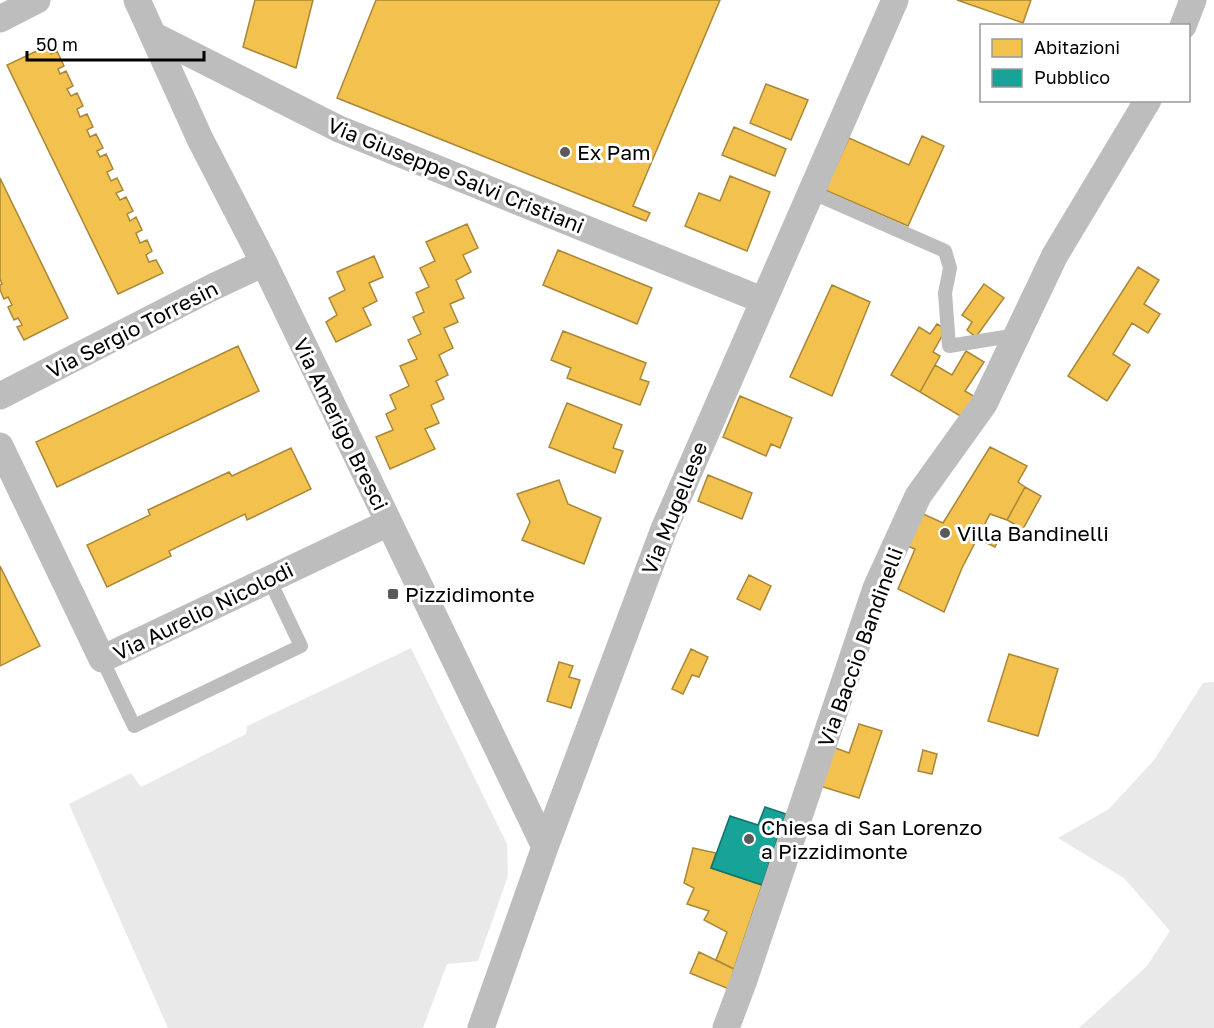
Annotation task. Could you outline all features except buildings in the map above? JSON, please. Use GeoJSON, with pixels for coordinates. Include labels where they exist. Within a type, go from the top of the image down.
{"type":"FeatureCollection","features":[{"type":"Feature","properties":{"kind":"street"},"geometry":{"type":"LineString","coordinates":[[0,19],[37,0]]}},
{"type":"Feature","properties":{"kind":"street","name":"Via Amerigo Bresci"},"geometry":{"type":"LineString","coordinates":[[137,0],[200,139],[264,264],[545,847]]}},
{"type":"Feature","properties":{"kind":"street","name":"Via Mugellese"},"geometry":{"type":"LineString","coordinates":[[481,1028],[545,847],[664,529],[762,300],[895,0]]}},
{"type":"Feature","properties":{"kind":"street"},"geometry":{"type":"LineString","coordinates":[[1184,24],[1192,0]]}},
{"type":"Feature","properties":{"kind":"street","name":"Via Giuseppe Salvi Cristiani"},"geometry":{"type":"LineString","coordinates":[[155,36],[339,129],[762,300]]}},
{"type":"Feature","properties":{"kind":"street","name":"Via Baccio Bandinelli"},"geometry":{"type":"LineString","coordinates":[[726,1028],[752,958],[876,588],[918,496],[984,404],[1055,255],[1147,102]]}},
{"type":"Feature","properties":{"kind":"street","name":"Via Sergio Torresin"},"geometry":{"type":"LineString","coordinates":[[0,396],[213,287],[264,264]]}},
{"type":"Feature","properties":{"kind":"street","name":"Via Aurelio Nicolodi"},"geometry":{"type":"LineString","coordinates":[[0,446],[102,659],[388,523]]}},
{"type":"Feature","properties":{"kind":"lane"},"geometry":{"type":"LineString","coordinates":[[811,192],[945,251],[950,268],[945,293],[949,346],[1017,335]]}},
{"type":"Feature","properties":{"kind":"lane"},"geometry":{"type":"LineString","coordinates":[[102,659],[134,726],[176,706],[301,646],[269,579]]}},
{"type":"Feature","properties":{"kind":"shaded area"},"geometry":{"type":"Polygon","coordinates":[[[411,648],[507,844],[508,876],[478,961],[447,964],[423,1028],[168,1028],[69,804],[131,773],[141,787],[246,734],[247,726],[411,648]]]}},
{"type":"Feature","properties":{"kind":"shaded area"},"geometry":{"type":"Polygon","coordinates":[[[1214,682],[1214,1028],[1079,1028],[1147,966],[1170,931],[1124,878],[1058,838],[1109,809],[1154,760],[1203,683],[1214,682]]]}},
{"type":"Feature","properties":{"kind":"place","name":"Ex Pam"},"geometry":{"type":"Point","coordinates":[565,152]}},
{"type":"Feature","properties":{"kind":"place","name":"Villa Bandinelli"},"geometry":{"type":"Point","coordinates":[945,533]}},
{"type":"Feature","properties":{"kind":"place","name":"Pizzidimonte"},"geometry":{"type":"Point","coordinates":[393,594]}},
{"type":"Feature","properties":{"kind":"place","name":"Chiesa di San Lorenzo a Pizzidimonte"},"geometry":{"type":"Point","coordinates":[749,839]}}]}
